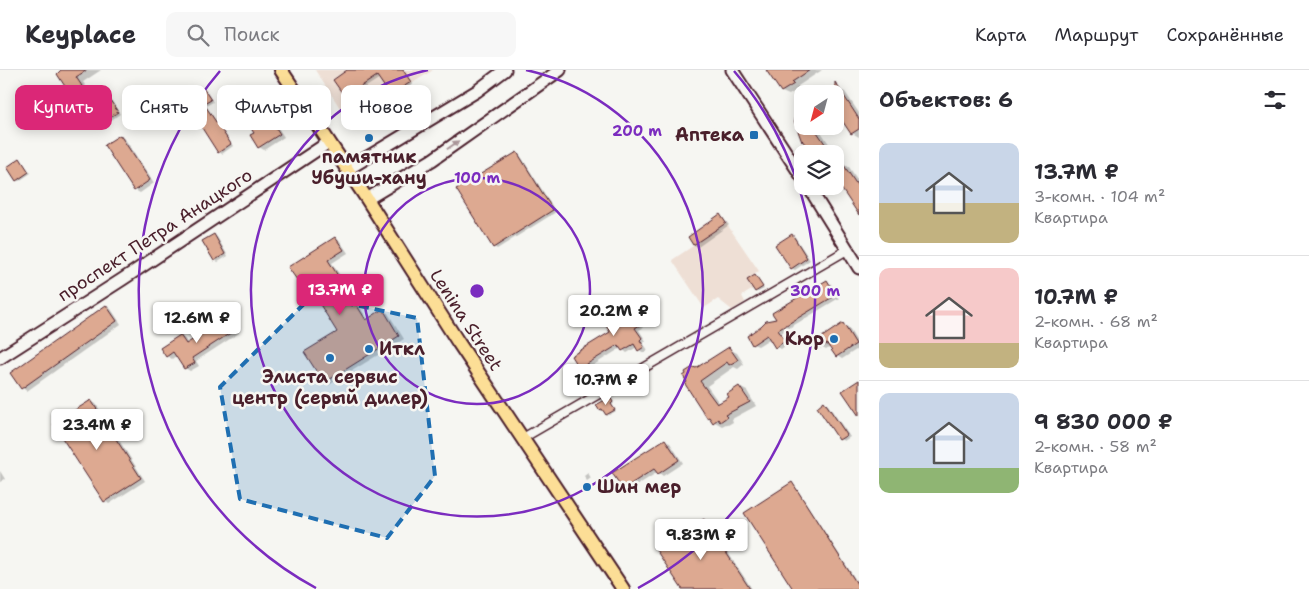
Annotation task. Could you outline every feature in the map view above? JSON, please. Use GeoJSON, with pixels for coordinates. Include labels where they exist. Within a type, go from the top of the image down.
{"type":"FeatureCollection","features":[{"type":"Feature","properties":{"kind":"main road","name":"Lenina Street"},"geometry":{"type":"LineString","coordinates":[[281,70],[348,169],[458,342],[623,589]]}},
{"type":"Feature","properties":{"kind":"main road"},"geometry":{"type":"LineString","coordinates":[[348,169],[477,91],[505,70]]}},
{"type":"Feature","properties":{"kind":"main road"},"geometry":{"type":"LineString","coordinates":[[367,199],[432,160],[560,70]]}},
{"type":"Feature","properties":{"kind":"main road"},"geometry":{"type":"LineString","coordinates":[[732,70],[794,165]]}},
{"type":"Feature","properties":{"kind":"main road","name":"проспект Петра Анацкого"},"geometry":{"type":"LineString","coordinates":[[0,358],[329,142]]}},
{"type":"Feature","properties":{"kind":"main road"},"geometry":{"type":"LineString","coordinates":[[813,195],[859,268]]}},
{"type":"Feature","properties":{"kind":"street"},"geometry":{"type":"LineString","coordinates":[[523,438],[847,250]]}},
{"type":"Feature","properties":{"kind":"highlighted area"},"geometry":{"type":"Polygon","coordinates":[[[312,296],[417,318],[435,476],[387,538],[240,499],[220,387],[312,296]]]}},
{"type":"Feature","properties":{"kind":"shaded area"},"geometry":{"type":"Polygon","coordinates":[[[315,70],[433,70],[410,85],[341,85],[341,109],[331,94],[331,85],[325,85],[315,70]]]}},
{"type":"Feature","properties":{"kind":"shaded area"},"geometry":{"type":"Polygon","coordinates":[[[720,214],[759,271],[748,280],[753,289],[742,296],[745,302],[732,310],[718,299],[704,308],[672,260],[693,246],[688,237],[720,214]]]}},
{"type":"Feature","properties":{"kind":"building"},"geometry":{"type":"Polygon","coordinates":[[[61,70],[87,70],[76,77],[81,85],[64,85],[57,74],[61,70]]]}},
{"type":"Feature","properties":{"kind":"building"},"geometry":{"type":"Polygon","coordinates":[[[347,70],[403,70],[411,82],[406,85],[383,85],[377,76],[363,85],[341,85],[341,91],[333,80],[347,70]]]}},
{"type":"Feature","properties":{"kind":"building"},"geometry":{"type":"Polygon","coordinates":[[[766,70],[810,70],[781,92],[766,70]]]}},
{"type":"Feature","properties":{"kind":"building"},"geometry":{"type":"Polygon","coordinates":[[[207,94],[211,100],[207,102],[207,94]]]}},
{"type":"Feature","properties":{"kind":"building"},"geometry":{"type":"Polygon","coordinates":[[[844,96],[859,119],[859,129],[851,134],[844,124],[844,96]]]}},
{"type":"Feature","properties":{"kind":"building"},"geometry":{"type":"Polygon","coordinates":[[[112,103],[118,112],[112,116],[112,103]]]}},
{"type":"Feature","properties":{"kind":"building"},"geometry":{"type":"Polygon","coordinates":[[[207,108],[217,123],[217,130],[222,130],[231,144],[218,153],[203,130],[207,130],[207,108]]]}},
{"type":"Feature","properties":{"kind":"building"},"geometry":{"type":"Polygon","coordinates":[[[252,130],[277,130],[280,134],[258,148],[250,135],[254,133],[252,130]]]}},
{"type":"Feature","properties":{"kind":"building"},"geometry":{"type":"Polygon","coordinates":[[[120,135],[150,180],[134,191],[104,145],[120,135]]]}},
{"type":"Feature","properties":{"kind":"building"},"geometry":{"type":"Polygon","coordinates":[[[799,135],[819,135],[826,145],[806,145],[802,140],[802,142],[799,135]]]}},
{"type":"Feature","properties":{"kind":"building"},"geometry":{"type":"Polygon","coordinates":[[[517,152],[553,210],[493,248],[456,189],[517,152]]]}},
{"type":"Feature","properties":{"kind":"building"},"geometry":{"type":"Polygon","coordinates":[[[20,158],[29,172],[16,181],[7,167],[20,158]]]}},
{"type":"Feature","properties":{"kind":"building"},"geometry":{"type":"Polygon","coordinates":[[[844,166],[859,188],[859,215],[844,192],[844,166]]]}},
{"type":"Feature","properties":{"kind":"building"},"geometry":{"type":"Polygon","coordinates":[[[720,214],[726,223],[693,245],[688,237],[720,214]]]}},
{"type":"Feature","properties":{"kind":"building"},"geometry":{"type":"Polygon","coordinates":[[[214,234],[225,254],[214,261],[202,241],[214,234]]]}},
{"type":"Feature","properties":{"kind":"building"},"geometry":{"type":"Polygon","coordinates":[[[792,234],[807,258],[791,269],[775,245],[792,234]]]}},
{"type":"Feature","properties":{"kind":"building"},"geometry":{"type":"Polygon","coordinates":[[[335,237],[344,250],[328,260],[366,320],[383,309],[399,336],[324,383],[304,352],[337,332],[303,277],[297,280],[288,267],[335,237]]]}},
{"type":"Feature","properties":{"kind":"building"},"geometry":{"type":"Polygon","coordinates":[[[755,275],[763,287],[755,292],[747,280],[755,275]]]}},
{"type":"Feature","properties":{"kind":"building"},"geometry":{"type":"Polygon","coordinates":[[[827,280],[836,295],[778,330],[785,341],[775,348],[767,335],[752,345],[747,336],[766,321],[776,319],[772,313],[827,280]]]}},
{"type":"Feature","properties":{"kind":"building"},"geometry":{"type":"Polygon","coordinates":[[[639,303],[647,315],[636,321],[640,325],[635,328],[642,338],[640,340],[644,347],[638,351],[634,344],[622,351],[618,345],[579,369],[571,356],[610,332],[605,324],[639,303]]]}},
{"type":"Feature","properties":{"kind":"building"},"geometry":{"type":"Polygon","coordinates":[[[106,305],[117,321],[21,389],[10,373],[106,305]]]}},
{"type":"Feature","properties":{"kind":"building"},"geometry":{"type":"Polygon","coordinates":[[[227,318],[235,330],[192,358],[195,363],[184,369],[173,352],[166,357],[160,348],[180,335],[186,344],[227,318]]]}},
{"type":"Feature","properties":{"kind":"building","name":"Кюр"},"geometry":{"type":"Polygon","coordinates":[[[843,323],[856,344],[836,357],[827,344],[820,348],[816,341],[843,323]]]}},
{"type":"Feature","properties":{"kind":"building"},"geometry":{"type":"Polygon","coordinates":[[[729,347],[738,360],[729,365],[727,362],[700,381],[717,404],[729,397],[727,394],[739,386],[750,402],[725,415],[727,417],[720,422],[718,419],[713,423],[709,417],[707,418],[685,384],[687,382],[683,376],[686,374],[685,372],[693,367],[696,368],[729,347]]]}},
{"type":"Feature","properties":{"kind":"building"},"geometry":{"type":"Polygon","coordinates":[[[859,380],[859,416],[842,391],[859,380]]]}},
{"type":"Feature","properties":{"kind":"building"},"geometry":{"type":"Polygon","coordinates":[[[610,397],[613,402],[611,404],[615,410],[606,415],[596,405],[610,397]]]}},
{"type":"Feature","properties":{"kind":"building"},"geometry":{"type":"Polygon","coordinates":[[[91,400],[141,478],[104,502],[53,424],[91,400]]]}},
{"type":"Feature","properties":{"kind":"building"},"geometry":{"type":"Polygon","coordinates":[[[824,401],[847,435],[839,440],[817,407],[824,401]]]}},
{"type":"Feature","properties":{"kind":"building"},"geometry":{"type":"Polygon","coordinates":[[[665,439],[679,460],[658,474],[654,469],[623,489],[612,473],[665,439]]]}},
{"type":"Feature","properties":{"kind":"building"},"geometry":{"type":"Polygon","coordinates":[[[792,482],[859,589],[793,589],[744,513],[792,482]]]}},
{"type":"Feature","properties":{"kind":"building"},"geometry":{"type":"Polygon","coordinates":[[[704,519],[750,589],[682,589],[656,550],[704,519]]]}},
{"type":"Feature","properties":{"kind":"place","name":"Аптека"},"geometry":{"type":"Point","coordinates":[754,135]}},
{"type":"Feature","properties":{"kind":"place","name":"памятник Убуши-хану"},"geometry":{"type":"Point","coordinates":[369,138]}},
{"type":"Feature","properties":{"kind":"place","name":"Кюр"},"geometry":{"type":"Point","coordinates":[834,339]}},
{"type":"Feature","properties":{"kind":"place","name":"Иткл"},"geometry":{"type":"Point","coordinates":[369,349]}},
{"type":"Feature","properties":{"kind":"place","name":"Элиста сервис центр (серый дилер)"},"geometry":{"type":"Point","coordinates":[330,358]}},
{"type":"Feature","properties":{"kind":"place","name":"Шин мер"},"geometry":{"type":"Point","coordinates":[587,487]}}]}
